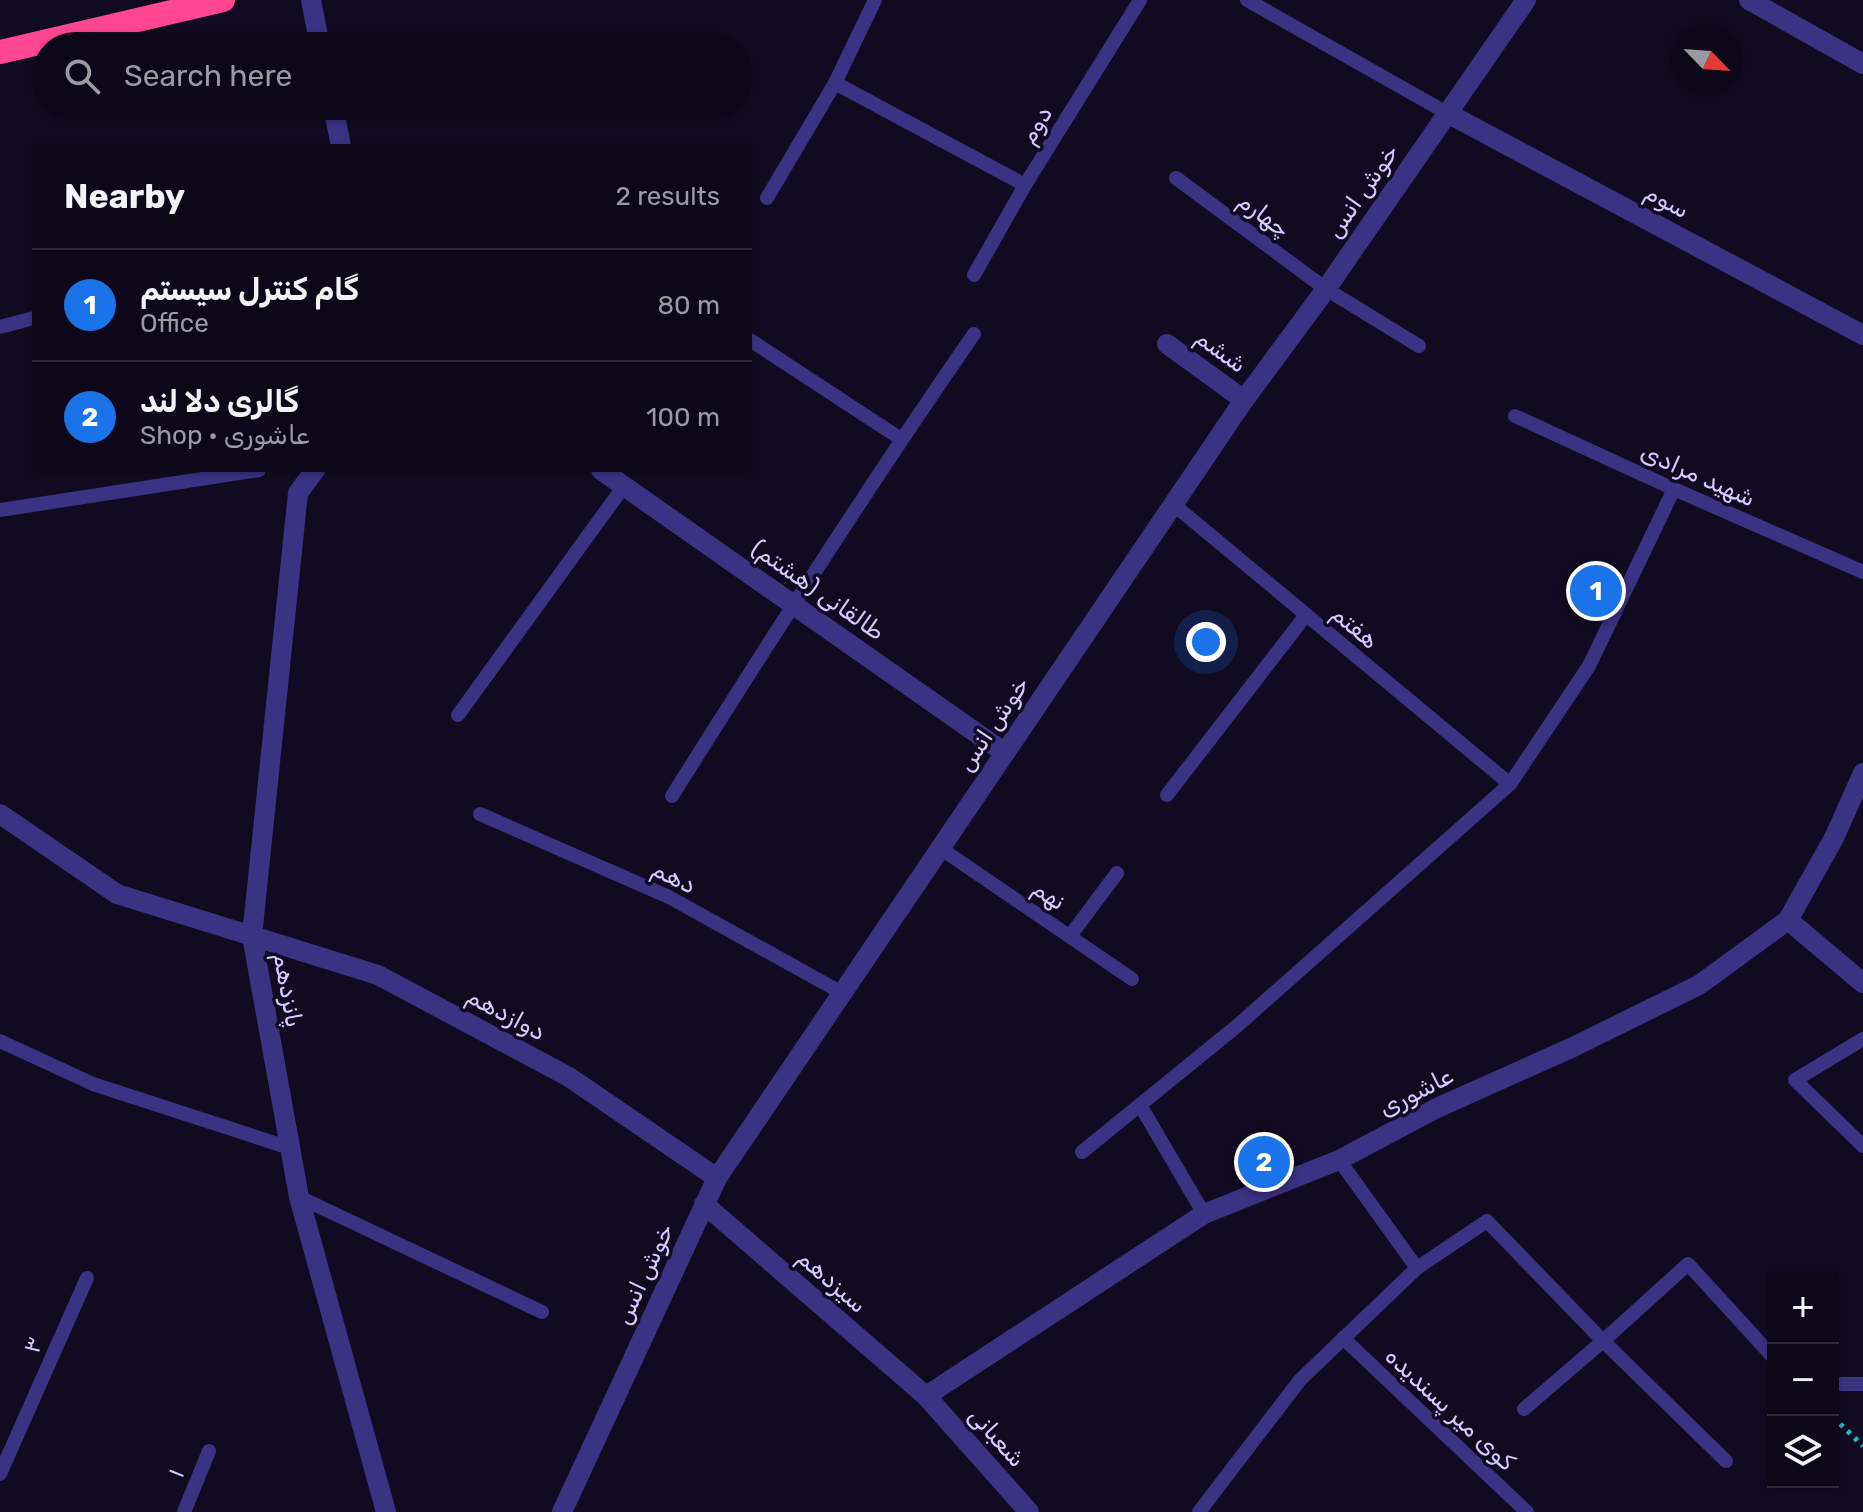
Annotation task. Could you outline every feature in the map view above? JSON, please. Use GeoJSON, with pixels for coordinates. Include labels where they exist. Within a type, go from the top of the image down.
{"type":"FeatureCollection","features":[{"type":"Feature","properties":{"kind":"highway"},"geometry":{"type":"LineString","coordinates":[[86,32],[223,0]]}},
{"type":"Feature","properties":{"kind":"highway"},"geometry":{"type":"LineString","coordinates":[[0,52],[32,45]]}},
{"type":"Feature","properties":{"kind":"street"},"geometry":{"type":"LineString","coordinates":[[311,0],[317,32]]}},
{"type":"Feature","properties":{"kind":"street","name":"خوش انس"},"geometry":{"type":"LineString","coordinates":[[562,1512],[717,1178],[1244,400],[1326,289],[1526,0]]}},
{"type":"Feature","properties":{"kind":"street"},"geometry":{"type":"LineString","coordinates":[[1749,0],[1863,64]]}},
{"type":"Feature","properties":{"kind":"street","name":"سوم"},"geometry":{"type":"LineString","coordinates":[[1447,113],[1863,335]]}},
{"type":"Feature","properties":{"kind":"street"},"geometry":{"type":"LineString","coordinates":[[336,120],[341,144]]}},
{"type":"Feature","properties":{"kind":"street","name":"ششم"},"geometry":{"type":"LineString","coordinates":[[1167,344],[1244,400]]}},
{"type":"Feature","properties":{"kind":"street","name":"پانزدهم"},"geometry":{"type":"LineString","coordinates":[[314,472],[298,493],[252,936],[299,1197],[386,1512]]}},
{"type":"Feature","properties":{"kind":"street","name":"طالقانی (هشتم)"},"geometry":{"type":"LineString","coordinates":[[604,472],[1005,753]]}},
{"type":"Feature","properties":{"kind":"street","name":"عاشوری"},"geometry":{"type":"LineString","coordinates":[[926,1396],[1204,1214],[1339,1160],[1437,1108],[1571,1048],[1699,985],[1788,920],[1834,838],[1863,773]]}},
{"type":"Feature","properties":{"kind":"street","name":"دوازدهم"},"geometry":{"type":"LineString","coordinates":[[0,814],[117,894],[378,975],[569,1077],[717,1178]]}},
{"type":"Feature","properties":{"kind":"street"},"geometry":{"type":"LineString","coordinates":[[1788,920],[1863,983]]}},
{"type":"Feature","properties":{"kind":"street","name":"سیزدهم"},"geometry":{"type":"LineString","coordinates":[[704,1204],[926,1396]]}},
{"type":"Feature","properties":{"kind":"street","name":"شعبانی"},"geometry":{"type":"LineString","coordinates":[[926,1396],[1029,1512]]}},
{"type":"Feature","properties":{"kind":"lane"},"geometry":{"type":"LineString","coordinates":[[767,198],[835,83],[875,0]]}},
{"type":"Feature","properties":{"kind":"lane","name":"دوم"},"geometry":{"type":"LineString","coordinates":[[974,275],[1025,185],[1140,0]]}},
{"type":"Feature","properties":{"kind":"lane"},"geometry":{"type":"LineString","coordinates":[[1247,0],[1447,113]]}},
{"type":"Feature","properties":{"kind":"lane"},"geometry":{"type":"LineString","coordinates":[[835,83],[1025,185]]}},
{"type":"Feature","properties":{"kind":"lane","name":"چهارم"},"geometry":{"type":"LineString","coordinates":[[1176,178],[1326,289],[1419,346]]}},
{"type":"Feature","properties":{"kind":"lane"},"geometry":{"type":"LineString","coordinates":[[0,327],[32,319]]}},
{"type":"Feature","properties":{"kind":"lane"},"geometry":{"type":"LineString","coordinates":[[672,796],[793,604],[974,334]]}},
{"type":"Feature","properties":{"kind":"lane"},"geometry":{"type":"LineString","coordinates":[[752,341],[901,439]]}},
{"type":"Feature","properties":{"kind":"lane","name":"شهید مرادی"},"geometry":{"type":"LineString","coordinates":[[1515,416],[1863,572]]}},
{"type":"Feature","properties":{"kind":"lane"},"geometry":{"type":"LineString","coordinates":[[0,510],[246,472]]}},
{"type":"Feature","properties":{"kind":"lane"},"geometry":{"type":"LineString","coordinates":[[458,715],[624,486]]}},
{"type":"Feature","properties":{"kind":"lane"},"geometry":{"type":"LineString","coordinates":[[1082,1152],[1249,1015],[1510,784],[1589,666],[1674,489]]}},
{"type":"Feature","properties":{"kind":"lane","name":"هفتم"},"geometry":{"type":"LineString","coordinates":[[1173,504],[1510,784]]}},
{"type":"Feature","properties":{"kind":"lane"},"geometry":{"type":"LineString","coordinates":[[1167,795],[1306,615]]}},
{"type":"Feature","properties":{"kind":"lane","name":"دهم"},"geometry":{"type":"LineString","coordinates":[[480,814],[669,897],[842,993]]}},
{"type":"Feature","properties":{"kind":"lane","name":"نهم"},"geometry":{"type":"LineString","coordinates":[[940,848],[1132,979]]}},
{"type":"Feature","properties":{"kind":"lane"},"geometry":{"type":"LineString","coordinates":[[1070,936],[1117,873]]}},
{"type":"Feature","properties":{"kind":"lane"},"geometry":{"type":"LineString","coordinates":[[1863,1039],[1795,1080],[1863,1146]]}},
{"type":"Feature","properties":{"kind":"lane"},"geometry":{"type":"LineString","coordinates":[[0,1041],[93,1084],[290,1148]]}},
{"type":"Feature","properties":{"kind":"lane"},"geometry":{"type":"LineString","coordinates":[[1140,1105],[1204,1214]]}},
{"type":"Feature","properties":{"kind":"lane"},"geometry":{"type":"LineString","coordinates":[[1339,1160],[1417,1268]]}},
{"type":"Feature","properties":{"kind":"lane"},"geometry":{"type":"LineString","coordinates":[[299,1197],[542,1312]]}},
{"type":"Feature","properties":{"kind":"lane"},"geometry":{"type":"LineString","coordinates":[[1199,1512],[1300,1380],[1417,1268],[1487,1221],[1603,1341],[1726,1461]]}},
{"type":"Feature","properties":{"kind":"lane"},"geometry":{"type":"LineString","coordinates":[[1524,1409],[1688,1264],[1767,1350]]}},
{"type":"Feature","properties":{"kind":"lane","name":"۳"},"geometry":{"type":"LineString","coordinates":[[0,1474],[87,1278]]}},
{"type":"Feature","properties":{"kind":"lane","name":"کوی میر پسندیده"},"geometry":{"type":"LineString","coordinates":[[1343,1338],[1527,1512]]}},
{"type":"Feature","properties":{"kind":"lane"},"geometry":{"type":"LineString","coordinates":[[1839,1384],[1863,1384]]}},
{"type":"Feature","properties":{"kind":"lane","name":"۱"},"geometry":{"type":"LineString","coordinates":[[184,1512],[209,1451]]}},
{"type":"Feature","properties":{"kind":"path"},"geometry":{"type":"LineString","coordinates":[[1839,1423],[1863,1446]]}},
{"type":"Feature","properties":{"kind":"place","name":"گام کنترل سیستم"},"geometry":{"type":"Point","coordinates":[1596,591]}},
{"type":"Feature","properties":{"kind":"place","name":"گالری دلا لند"},"geometry":{"type":"Point","coordinates":[1264,1162]}}]}
